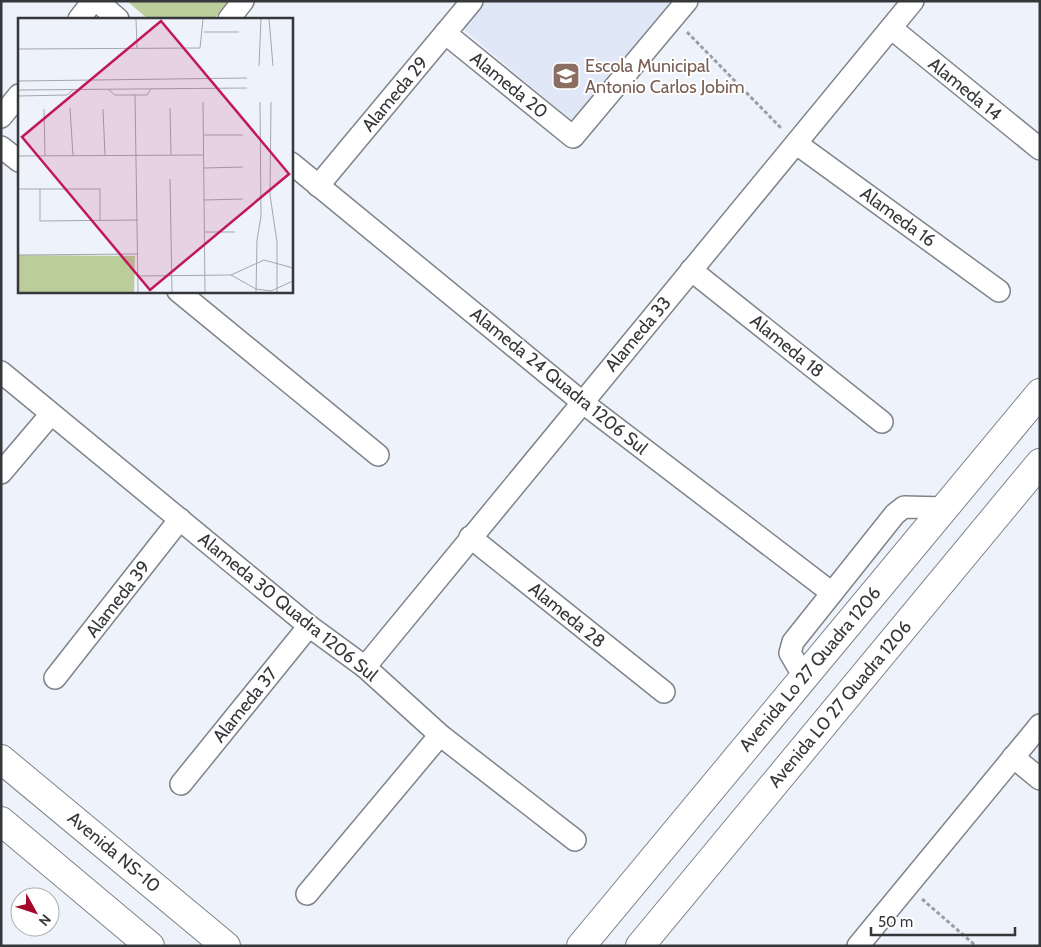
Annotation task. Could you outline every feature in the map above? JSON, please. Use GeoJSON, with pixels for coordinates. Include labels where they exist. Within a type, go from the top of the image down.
{"type":"FeatureCollection","features":[{"type":"Feature","properties":{"kind":"main road","name":"Avenida Lo 27 Quadra 1206"},"geometry":{"type":"LineString","coordinates":[[581,946],[1040,393]]}},
{"type":"Feature","properties":{"kind":"main road","name":"Avenida L0 27 Quadra 1206"},"geometry":{"type":"LineString","coordinates":[[640,946],[1040,463]]}},
{"type":"Feature","properties":{"kind":"main road","name":"Avenida NS-10"},"geometry":{"type":"LineString","coordinates":[[1,759],[226,946]]}},
{"type":"Feature","properties":{"kind":"main road"},"geometry":{"type":"LineString","coordinates":[[1,821],[150,946]]}},
{"type":"Feature","properties":{"kind":"street"},"geometry":{"type":"LineString","coordinates":[[80,18],[95,1],[117,18]]}},
{"type":"Feature","properties":{"kind":"street"},"geometry":{"type":"LineString","coordinates":[[230,18],[243,1]]}},
{"type":"Feature","properties":{"kind":"street","name":"Alameda 29"},"geometry":{"type":"LineString","coordinates":[[318,186],[472,1]]}},
{"type":"Feature","properties":{"kind":"street"},"geometry":{"type":"LineString","coordinates":[[673,18],[687,1]]}},
{"type":"Feature","properties":{"kind":"street","name":"Alameda 33"},"geometry":{"type":"LineString","coordinates":[[365,667],[470,537],[913,1]]}},
{"type":"Feature","properties":{"kind":"street","name":"Alameda 20"},"geometry":{"type":"LineString","coordinates":[[445,33],[573,137],[673,18]]}},
{"type":"Feature","properties":{"kind":"street","name":"Alameda 14"},"geometry":{"type":"LineString","coordinates":[[891,28],[1040,148]]}},
{"type":"Feature","properties":{"kind":"street"},"geometry":{"type":"LineString","coordinates":[[1,117],[18,96]]}},
{"type":"Feature","properties":{"kind":"street","name":"Alameda 16"},"geometry":{"type":"LineString","coordinates":[[796,144],[999,291]]}},
{"type":"Feature","properties":{"kind":"street"},"geometry":{"type":"LineString","coordinates":[[1,147],[18,160]]}},
{"type":"Feature","properties":{"kind":"street","name":"Alameda 24 Quadra 1206 Sul"},"geometry":{"type":"LineString","coordinates":[[292,164],[582,402],[832,593]]}},
{"type":"Feature","properties":{"kind":"street","name":"Alameda 18"},"geometry":{"type":"LineString","coordinates":[[691,270],[882,422]]}},
{"type":"Feature","properties":{"kind":"street"},"geometry":{"type":"LineString","coordinates":[[179,292],[378,455]]}},
{"type":"Feature","properties":{"kind":"street","name":"Alameda 30 Quadra 1206 Sul"},"geometry":{"type":"LineString","coordinates":[[1,372],[308,626],[365,667],[440,735],[575,840]]}},
{"type":"Feature","properties":{"kind":"street"},"geometry":{"type":"LineString","coordinates":[[1,473],[51,414]]}},
{"type":"Feature","properties":{"kind":"street"},"geometry":{"type":"LineString","coordinates":[[804,678],[790,653],[793,642],[895,514],[904,508],[945,508]]}},
{"type":"Feature","properties":{"kind":"street","name":"Alameda 39"},"geometry":{"type":"LineString","coordinates":[[55,678],[180,519]]}},
{"type":"Feature","properties":{"kind":"street","name":"Alameda 28"},"geometry":{"type":"LineString","coordinates":[[470,537],[664,692]]}},
{"type":"Feature","properties":{"kind":"street","name":"Alameda 37"},"geometry":{"type":"LineString","coordinates":[[181,784],[308,626]]}},
{"type":"Feature","properties":{"kind":"street"},"geometry":{"type":"LineString","coordinates":[[858,946],[1040,725]]}},
{"type":"Feature","properties":{"kind":"street"},"geometry":{"type":"LineString","coordinates":[[307,894],[440,735]]}},
{"type":"Feature","properties":{"kind":"street"},"geometry":{"type":"LineString","coordinates":[[1013,757],[1040,779]]}},
{"type":"Feature","properties":{"kind":"path"},"geometry":{"type":"LineString","coordinates":[[673,18],[796,144]]}},
{"type":"Feature","properties":{"kind":"path"},"geometry":{"type":"LineString","coordinates":[[907,886],[976,946]]}},
{"type":"Feature","properties":{"kind":"shaded area","name":"Escola Municipal Antonio Carlos Jobim"},"geometry":{"type":"Polygon","coordinates":[[[485,1],[678,1],[574,123],[462,28],[485,1]]]}},
{"type":"Feature","properties":{"kind":"green space"},"geometry":{"type":"Polygon","coordinates":[[[127,1],[229,1],[215,18],[147,18],[127,1]]]}},
{"type":"Feature","properties":{"kind":"place","name":"Escola Municipal Antonio Carlos Jobim"},"geometry":{"type":"Point","coordinates":[566,76]}}]}
